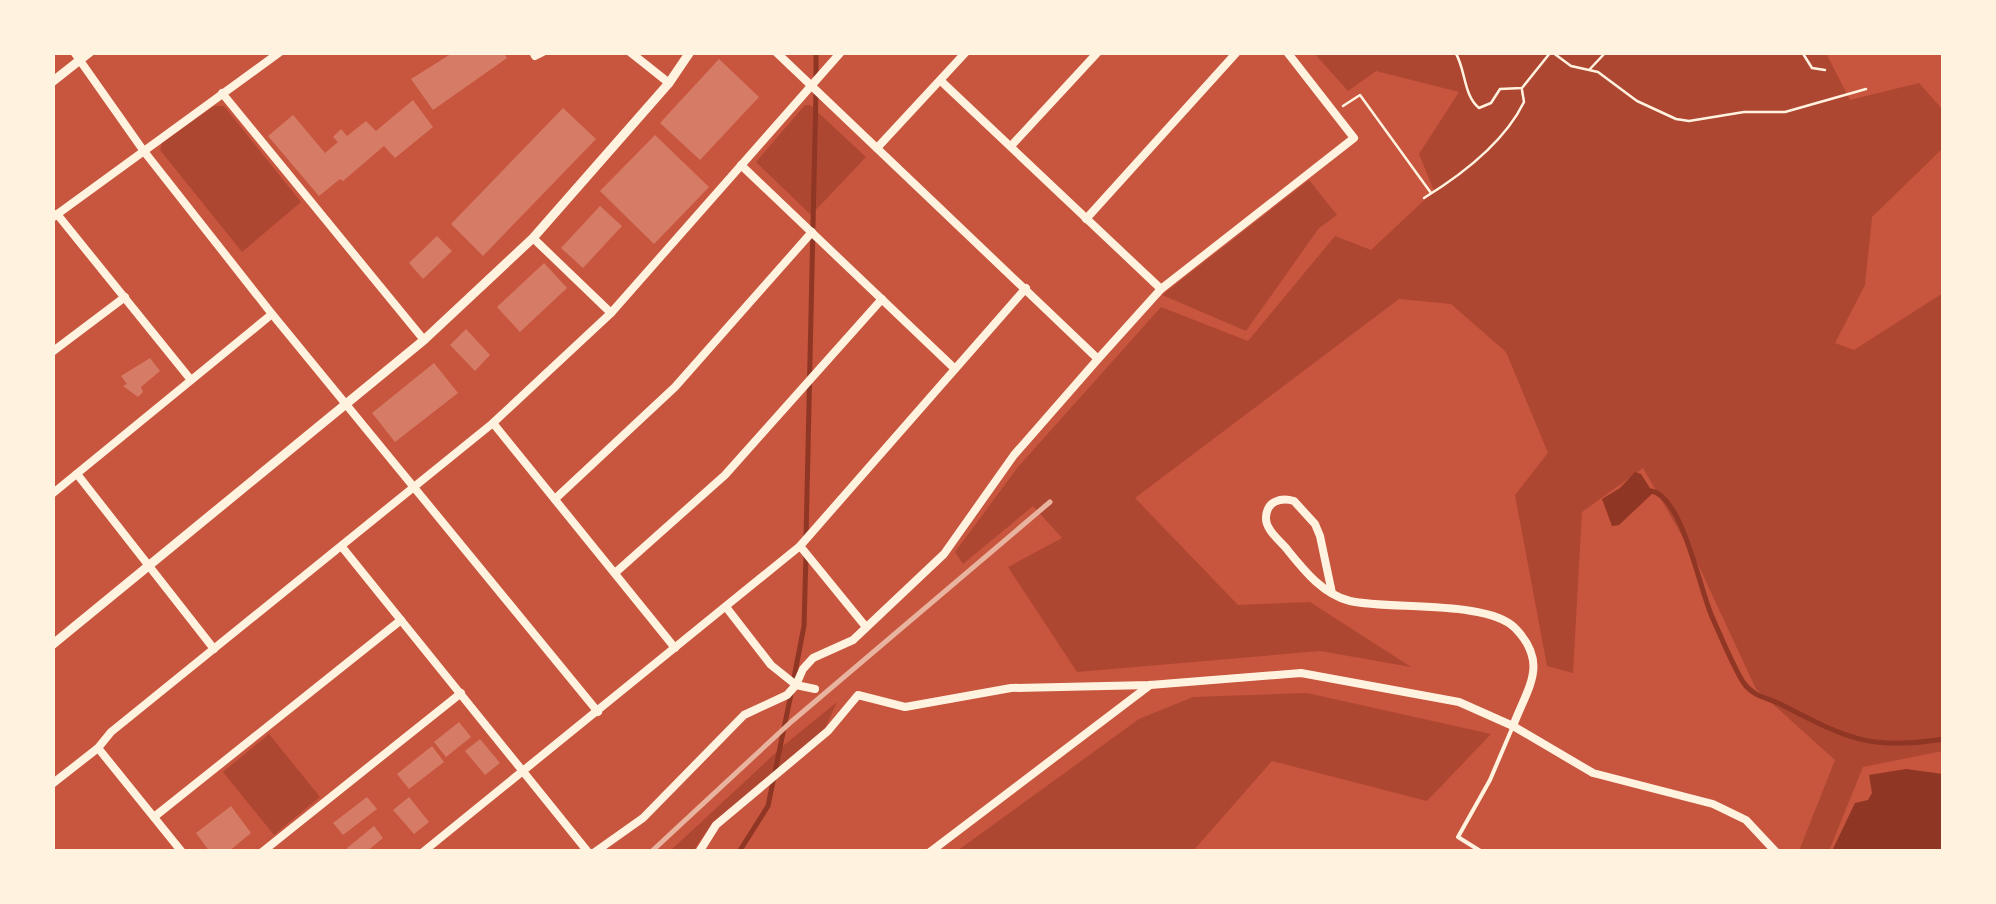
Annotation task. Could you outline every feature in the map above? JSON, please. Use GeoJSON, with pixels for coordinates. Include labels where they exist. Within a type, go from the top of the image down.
{"type":"FeatureCollection","features":[{"type":"Feature","properties":{"kind":"street"},"geometry":{"type":"LineString","coordinates":[[52,82],[77,57],[90,52]]}},
{"type":"Feature","properties":{"kind":"street"},"geometry":{"type":"LineString","coordinates":[[190,380],[55,216],[280,52]]}},
{"type":"Feature","properties":{"kind":"street"},"geometry":{"type":"LineString","coordinates":[[533,52],[535,56],[544,52]]}},
{"type":"Feature","properties":{"kind":"street"},"geometry":{"type":"LineString","coordinates":[[630,52],[669,83]]}},
{"type":"Feature","properties":{"kind":"street"},"geometry":{"type":"LineString","coordinates":[[52,645],[424,340],[534,238],[669,83],[690,52]]}},
{"type":"Feature","properties":{"kind":"street"},"geometry":{"type":"LineString","coordinates":[[776,52],[1098,359]]}},
{"type":"Feature","properties":{"kind":"street"},"geometry":{"type":"LineString","coordinates":[[52,784],[98,748],[110,732],[493,423],[612,314],[841,52]]}},
{"type":"Feature","properties":{"kind":"street"},"geometry":{"type":"LineString","coordinates":[[877,148],[966,52]]}},
{"type":"Feature","properties":{"kind":"street"},"geometry":{"type":"LineString","coordinates":[[1012,146],[1098,52]]}},
{"type":"Feature","properties":{"kind":"street"},"geometry":{"type":"LineString","coordinates":[[1086,219],[1238,52]]}},
{"type":"Feature","properties":{"kind":"street"},"geometry":{"type":"LineString","coordinates":[[342,547],[591,852],[643,818],[744,715],[787,695],[813,658],[853,640],[944,554],[1014,455],[1161,289],[1354,138],[1288,52]]}},
{"type":"Feature","properties":{"kind":"street"},"geometry":{"type":"LineString","coordinates":[[77,57],[143,150],[272,314],[348,402],[598,712]]}},
{"type":"Feature","properties":{"kind":"street"},"geometry":{"type":"LineString","coordinates":[[940,81],[1161,289]]}},
{"type":"Feature","properties":{"kind":"street"},"geometry":{"type":"LineString","coordinates":[[222,92],[424,340]]}},
{"type":"Feature","properties":{"kind":"street"},"geometry":{"type":"LineString","coordinates":[[741,166],[955,369]]}},
{"type":"Feature","properties":{"kind":"street"},"geometry":{"type":"LineString","coordinates":[[555,499],[676,387],[812,232]]}},
{"type":"Feature","properties":{"kind":"street"},"geometry":{"type":"LineString","coordinates":[[534,238],[612,314]]}},
{"type":"Feature","properties":{"kind":"street"},"geometry":{"type":"LineString","coordinates":[[423,852],[800,546],[1026,288]]}},
{"type":"Feature","properties":{"kind":"street"},"geometry":{"type":"LineString","coordinates":[[52,352],[124,297]]}},
{"type":"Feature","properties":{"kind":"street"},"geometry":{"type":"LineString","coordinates":[[615,573],[725,475],[882,299]]}},
{"type":"Feature","properties":{"kind":"street"},"geometry":{"type":"LineString","coordinates":[[52,494],[272,314]]}},
{"type":"Feature","properties":{"kind":"street"},"geometry":{"type":"LineString","coordinates":[[493,423],[675,648]]}},
{"type":"Feature","properties":{"kind":"street"},"geometry":{"type":"LineString","coordinates":[[77,474],[214,648]]}},
{"type":"Feature","properties":{"kind":"street"},"geometry":{"type":"LineString","coordinates":[[1332,592],[1315,524],[1294,500],[1280,499],[1266,512],[1268,527],[1307,574],[1332,592],[1349,600],[1452,610],[1497,617],[1512,624],[1529,645],[1535,674],[1513,726]]}},
{"type":"Feature","properties":{"kind":"street"},"geometry":{"type":"LineString","coordinates":[[800,546],[866,627]]}},
{"type":"Feature","properties":{"kind":"street"},"geometry":{"type":"LineString","coordinates":[[726,607],[771,665],[796,685],[815,689]]}},
{"type":"Feature","properties":{"kind":"street"},"geometry":{"type":"LineString","coordinates":[[154,817],[401,620]]}},
{"type":"Feature","properties":{"kind":"street"},"geometry":{"type":"LineString","coordinates":[[699,852],[716,825],[828,731],[858,695],[905,707],[1011,688],[1150,685],[1301,673],[1459,702],[1513,726],[1594,773],[1712,804],[1746,820],[1776,852]]}},
{"type":"Feature","properties":{"kind":"street"},"geometry":{"type":"LineString","coordinates":[[930,852],[1150,685]]}},
{"type":"Feature","properties":{"kind":"street"},"geometry":{"type":"LineString","coordinates":[[262,852],[461,693]]}},
{"type":"Feature","properties":{"kind":"street"},"geometry":{"type":"LineString","coordinates":[[98,748],[182,852]]}},
{"type":"Feature","properties":{"kind":"lane"},"geometry":{"type":"LineString","coordinates":[[1482,852],[1458,836],[1490,780],[1513,726]]}},
{"type":"Feature","properties":{"kind":"path"},"geometry":{"type":"LineString","coordinates":[[1455,52],[1472,102],[1480,108],[1491,103],[1500,89],[1522,88]]}},
{"type":"Feature","properties":{"kind":"path"},"geometry":{"type":"LineString","coordinates":[[1424,198],[1501,138],[1524,102],[1522,88],[1551,52],[1571,66],[1598,72],[1637,100],[1676,119],[1689,121],[1744,112],[1785,112],[1866,89]]}},
{"type":"Feature","properties":{"kind":"path"},"geometry":{"type":"LineString","coordinates":[[1589,70],[1606,52]]}},
{"type":"Feature","properties":{"kind":"path"},"geometry":{"type":"LineString","coordinates":[[1802,52],[1812,68],[1825,70]]}},
{"type":"Feature","properties":{"kind":"path"},"geometry":{"type":"LineString","coordinates":[[1334,112],[1360,95],[1431,193]]}},
{"type":"Feature","properties":{"kind":"shaded area"},"geometry":{"type":"Polygon","coordinates":[[[1314,53],[1826,53],[1850,100],[1919,83],[1943,110],[1943,148],[1872,217],[1865,285],[1835,343],[1854,350],[1943,293],[1943,751],[1863,767],[1829,851],[1799,851],[1835,760],[1756,689],[1696,560],[1643,468],[1582,512],[1573,673],[1547,666],[1515,495],[1548,453],[1506,352],[1451,304],[1399,299],[1135,498],[1238,605],[1310,602],[1411,667],[1320,651],[1077,672],[1008,567],[1062,538],[1033,506],[963,564],[955,552],[1018,467],[1161,307],[1248,341],[1335,236],[1371,250],[1434,191],[1419,154],[1459,92],[1376,71],[1348,91],[1314,53]]]}},
{"type":"Feature","properties":{"kind":"shaded area"},"geometry":{"type":"Polygon","coordinates":[[[805,105],[810,105],[866,157],[811,215],[756,162],[805,105]]]}},
{"type":"Feature","properties":{"kind":"shaded area"},"geometry":{"type":"Polygon","coordinates":[[[214,106],[224,106],[301,202],[242,252],[160,150],[162,143],[214,106]]]}},
{"type":"Feature","properties":{"kind":"shaded area"},"geometry":{"type":"Polygon","coordinates":[[[1309,180],[1337,215],[1319,228],[1246,331],[1162,295],[1309,180]]]}},
{"type":"Feature","properties":{"kind":"shaded area"},"geometry":{"type":"Polygon","coordinates":[[[1635,472],[1641,474],[1653,493],[1619,525],[1612,526],[1602,499],[1635,472]]]}},
{"type":"Feature","properties":{"kind":"shaded area"},"geometry":{"type":"Polygon","coordinates":[[[1307,693],[1491,734],[1427,801],[1272,761],[1193,851],[957,851],[1139,719],[1193,697],[1307,693]]]}},
{"type":"Feature","properties":{"kind":"shaded area"},"geometry":{"type":"Polygon","coordinates":[[[837,702],[825,729],[713,822],[693,851],[669,852],[783,746],[837,702]]]}},
{"type":"Feature","properties":{"kind":"shaded area"},"geometry":{"type":"Polygon","coordinates":[[[269,734],[320,797],[274,835],[223,772],[269,734]]]}},
{"type":"Feature","properties":{"kind":"shaded area"},"geometry":{"type":"Polygon","coordinates":[[[1906,769],[1943,774],[1943,851],[1832,851],[1855,803],[1868,800],[1872,793],[1869,775],[1906,769]]]}},
{"type":"Feature","properties":{"kind":"building"},"geometry":{"type":"Polygon","coordinates":[[[454,52],[503,52],[507,58],[433,110],[411,79],[454,52]]]}},
{"type":"Feature","properties":{"kind":"building"},"geometry":{"type":"Polygon","coordinates":[[[719,59],[759,97],[700,160],[660,123],[719,59]]]}},
{"type":"Feature","properties":{"kind":"building"},"geometry":{"type":"Polygon","coordinates":[[[413,100],[433,127],[395,158],[384,146],[319,196],[268,136],[293,115],[325,153],[338,142],[333,137],[341,129],[347,136],[366,121],[376,131],[413,100]]]}},
{"type":"Feature","properties":{"kind":"building"},"geometry":{"type":"Polygon","coordinates":[[[563,108],[596,139],[483,256],[451,224],[563,108]]]}},
{"type":"Feature","properties":{"kind":"building"},"geometry":{"type":"Polygon","coordinates":[[[655,135],[709,187],[654,244],[600,191],[655,135]]]}},
{"type":"Feature","properties":{"kind":"building"},"geometry":{"type":"Polygon","coordinates":[[[600,206],[622,226],[583,268],[561,248],[600,206]]]}},
{"type":"Feature","properties":{"kind":"building"},"geometry":{"type":"Polygon","coordinates":[[[437,236],[452,251],[423,279],[409,263],[437,236]]]}},
{"type":"Feature","properties":{"kind":"building"},"geometry":{"type":"Polygon","coordinates":[[[544,263],[567,288],[520,332],[497,307],[544,263]]]}},
{"type":"Feature","properties":{"kind":"building"},"geometry":{"type":"Polygon","coordinates":[[[466,329],[490,355],[475,371],[450,345],[466,329]]]}},
{"type":"Feature","properties":{"kind":"building"},"geometry":{"type":"Polygon","coordinates":[[[150,358],[160,371],[141,387],[143,392],[138,397],[123,386],[127,384],[121,376],[150,358]]]}},
{"type":"Feature","properties":{"kind":"building"},"geometry":{"type":"Polygon","coordinates":[[[434,363],[458,393],[395,442],[372,413],[434,363]]]}},
{"type":"Feature","properties":{"kind":"building"},"geometry":{"type":"Polygon","coordinates":[[[459,722],[471,737],[446,757],[434,742],[459,722]]]}},
{"type":"Feature","properties":{"kind":"building"},"geometry":{"type":"Polygon","coordinates":[[[480,739],[500,763],[485,775],[465,751],[480,739]]]}},
{"type":"Feature","properties":{"kind":"building"},"geometry":{"type":"Polygon","coordinates":[[[432,746],[444,762],[409,789],[397,774],[432,746]]]}},
{"type":"Feature","properties":{"kind":"building"},"geometry":{"type":"Polygon","coordinates":[[[367,797],[377,809],[343,835],[333,823],[367,797]]]}},
{"type":"Feature","properties":{"kind":"building"},"geometry":{"type":"Polygon","coordinates":[[[409,797],[429,822],[414,834],[393,810],[409,797]]]}},
{"type":"Feature","properties":{"kind":"building"},"geometry":{"type":"Polygon","coordinates":[[[231,806],[251,833],[228,852],[210,852],[196,833],[231,806]]]}},
{"type":"Feature","properties":{"kind":"building"},"geometry":{"type":"Polygon","coordinates":[[[374,826],[383,838],[366,852],[350,852],[347,848],[374,826]]]}},
{"type":"Feature","properties":{"kind":"waterway"},"geometry":{"type":"LineString","coordinates":[[816,52],[816,79]]}},
{"type":"Feature","properties":{"kind":"waterway"},"geometry":{"type":"LineString","coordinates":[[806,539],[816,90]]}},
{"type":"Feature","properties":{"kind":"waterway"},"geometry":{"type":"LineString","coordinates":[[1651,491],[1672,509],[1713,619],[1739,675],[1751,691],[1859,739],[1896,743],[1944,739]]}},
{"type":"Feature","properties":{"kind":"waterway"},"geometry":{"type":"LineString","coordinates":[[793,683],[804,626],[806,555]]}},
{"type":"Feature","properties":{"kind":"waterway"},"geometry":{"type":"LineString","coordinates":[[739,852],[768,806],[791,694]]}},
{"type":"Feature","properties":{"kind":"railway"},"geometry":{"type":"LineString","coordinates":[[651,852],[791,722],[1050,502]]}}]}
